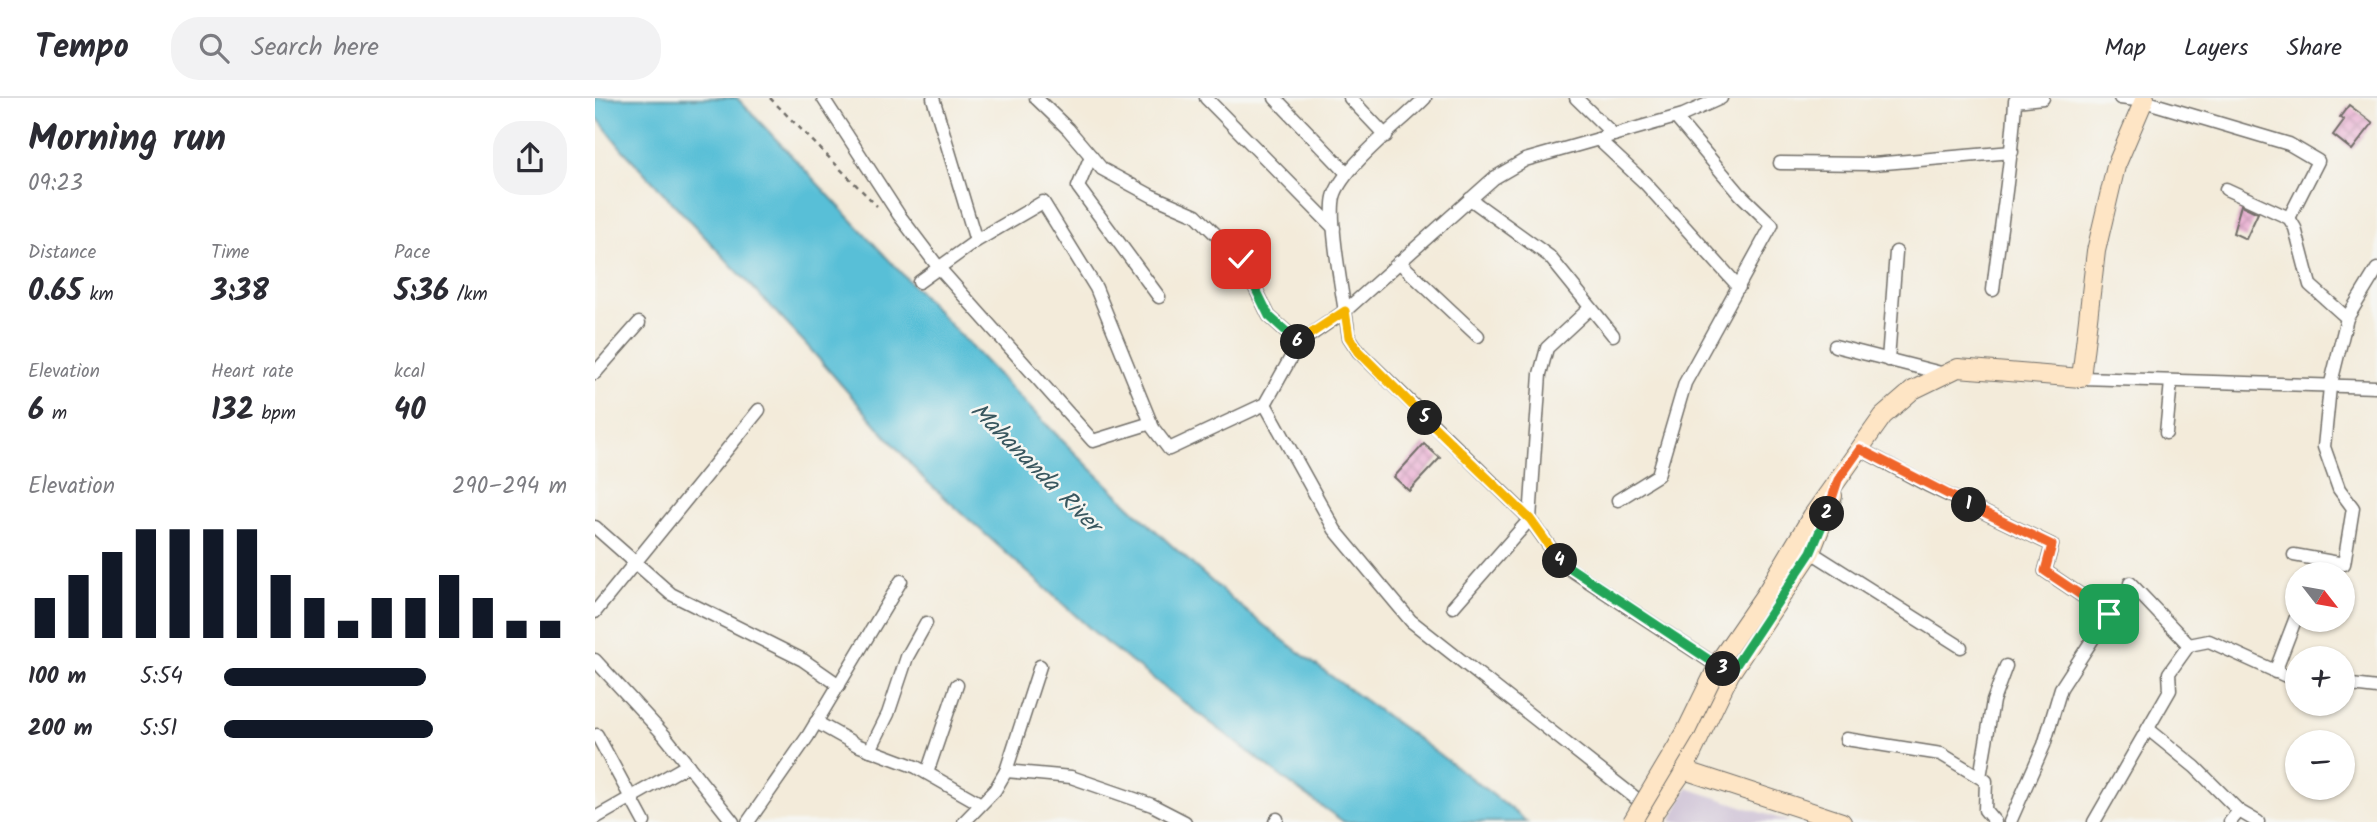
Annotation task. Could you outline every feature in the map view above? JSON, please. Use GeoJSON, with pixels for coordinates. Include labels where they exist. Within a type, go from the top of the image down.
{"type":"FeatureCollection","features":[{"type":"Feature","properties":{"kind":"street"},"geometry":{"type":"LineString","coordinates":[[933,98],[976,241]]}},
{"type":"Feature","properties":{"kind":"street"},"geometry":{"type":"LineString","coordinates":[[1036,98],[1091,156],[1112,174],[1196,215],[1241,259],[1269,316],[1299,343]]}},
{"type":"Feature","properties":{"kind":"street"},"geometry":{"type":"LineString","coordinates":[[1206,98],[1334,228]]}},
{"type":"Feature","properties":{"kind":"street"},"geometry":{"type":"LineString","coordinates":[[1275,98],[1347,173]]}},
{"type":"Feature","properties":{"kind":"street"},"geometry":{"type":"LineString","coordinates":[[1350,98],[1387,136]]}},
{"type":"Feature","properties":{"kind":"street"},"geometry":{"type":"LineString","coordinates":[[1425,98],[1347,173],[1334,197],[1334,228],[1349,337],[1359,352],[1530,519],[1562,564],[1730,674]]}},
{"type":"Feature","properties":{"kind":"street"},"geometry":{"type":"LineString","coordinates":[[1576,98],[1614,135]]}},
{"type":"Feature","properties":{"kind":"street"},"geometry":{"type":"LineString","coordinates":[[919,282],[976,241],[1044,202],[1096,288],[1151,423],[1169,449],[1265,404],[1299,343],[1345,311],[1494,178],[1525,159],[1676,117],[1721,98]]}},
{"type":"Feature","properties":{"kind":"street"},"geometry":{"type":"LineString","coordinates":[[1993,290],[2005,178],[2012,152],[2015,101],[2037,98]]}},
{"type":"Feature","properties":{"kind":"street"},"geometry":{"type":"LineString","coordinates":[[2120,98],[2144,100],[2289,144],[2318,161],[2289,218]]}},
{"type":"Feature","properties":{"kind":"street"},"geometry":{"type":"LineString","coordinates":[[828,100],[899,215],[939,268],[1093,441],[1151,423]]}},
{"type":"Feature","properties":{"kind":"street"},"geometry":{"type":"LineString","coordinates":[[2081,378],[2096,251],[2116,166],[2144,100]]}},
{"type":"Feature","properties":{"kind":"street"},"geometry":{"type":"LineString","coordinates":[[1618,500],[1658,475],[1685,383],[1772,225],[1740,194],[1676,117]]}},
{"type":"Feature","properties":{"kind":"street"},"geometry":{"type":"LineString","coordinates":[[1598,139],[1645,183],[1739,287]]}},
{"type":"Feature","properties":{"kind":"street"},"geometry":{"type":"LineString","coordinates":[[1780,163],[1874,164],[2012,152]]}},
{"type":"Feature","properties":{"kind":"street"},"geometry":{"type":"LineString","coordinates":[[1091,156],[1078,187],[1159,297]]}},
{"type":"Feature","properties":{"kind":"street"},"geometry":{"type":"LineString","coordinates":[[2226,189],[2289,218],[2295,228],[2310,285],[2347,318]]}},
{"type":"Feature","properties":{"kind":"street"},"geometry":{"type":"LineString","coordinates":[[1470,199],[1549,256],[1589,309],[1613,335]]}},
{"type":"Feature","properties":{"kind":"street"},"geometry":{"type":"LineString","coordinates":[[1888,360],[1896,252]]}},
{"type":"Feature","properties":{"kind":"street"},"geometry":{"type":"LineString","coordinates":[[1399,262],[1478,336]]}},
{"type":"Feature","properties":{"kind":"street"},"geometry":{"type":"LineString","coordinates":[[2294,555],[2344,564],[2353,508],[2339,489],[2324,447],[2330,387],[2347,318],[2377,269]]}},
{"type":"Feature","properties":{"kind":"street"},"geometry":{"type":"LineString","coordinates":[[1453,607],[1530,519],[1540,374],[1547,348],[1589,309]]}},
{"type":"Feature","properties":{"kind":"street"},"geometry":{"type":"LineString","coordinates":[[595,373],[639,323]]}},
{"type":"Feature","properties":{"kind":"street"},"geometry":{"type":"LineString","coordinates":[[1835,346],[1945,374]]}},
{"type":"Feature","properties":{"kind":"street"},"geometry":{"type":"LineString","coordinates":[[1632,822],[1685,733],[1721,657],[1883,416],[1913,390],[1958,368],[2081,378],[2377,387]]}},
{"type":"Feature","properties":{"kind":"street"},"geometry":{"type":"LineString","coordinates":[[2166,433],[2171,382]]}},
{"type":"Feature","properties":{"kind":"street"},"geometry":{"type":"LineString","coordinates":[[1265,404],[1335,530],[1411,621],[1653,817],[1684,770],[1730,674],[1811,552],[1838,480]]}},
{"type":"Feature","properties":{"kind":"street"},"geometry":{"type":"LineString","coordinates":[[595,611],[759,410]]}},
{"type":"Feature","properties":{"kind":"street"},"geometry":{"type":"LineString","coordinates":[[1860,449],[1927,485],[2052,545],[2045,571],[2109,614],[2061,688],[2044,744],[2010,822]]}},
{"type":"Feature","properties":{"kind":"street"},"geometry":{"type":"LineString","coordinates":[[595,527],[671,594],[803,660],[839,685]]}},
{"type":"Feature","properties":{"kind":"street"},"geometry":{"type":"LineString","coordinates":[[1811,552],[1961,647]]}},
{"type":"Feature","properties":{"kind":"street"},"geometry":{"type":"LineString","coordinates":[[748,822],[816,722],[901,581]]}},
{"type":"Feature","properties":{"kind":"street"},"geometry":{"type":"LineString","coordinates":[[2130,583],[2189,645]]}},
{"type":"Feature","properties":{"kind":"street"},"geometry":{"type":"LineString","coordinates":[[870,750],[888,714],[907,657],[926,623]]}},
{"type":"Feature","properties":{"kind":"street"},"geometry":{"type":"LineString","coordinates":[[2275,672],[2290,632]]}},
{"type":"Feature","properties":{"kind":"street"},"geometry":{"type":"LineString","coordinates":[[2094,822],[2170,690],[2169,673],[2189,645],[2209,641],[2285,675]]}},
{"type":"Feature","properties":{"kind":"street"},"geometry":{"type":"LineString","coordinates":[[595,660],[688,765],[733,822]]}},
{"type":"Feature","properties":{"kind":"street"},"geometry":{"type":"LineString","coordinates":[[964,822],[995,790],[1006,771],[1039,666]]}},
{"type":"Feature","properties":{"kind":"street"},"geometry":{"type":"LineString","coordinates":[[1980,777],[1993,701],[2007,666]]}},
{"type":"Feature","properties":{"kind":"street"},"geometry":{"type":"LineString","coordinates":[[927,773],[957,685]]}},
{"type":"Feature","properties":{"kind":"street"},"geometry":{"type":"LineString","coordinates":[[2355,685],[2377,688]]}},
{"type":"Feature","properties":{"kind":"street"},"geometry":{"type":"LineString","coordinates":[[816,722],[870,750],[927,773],[981,804]]}},
{"type":"Feature","properties":{"kind":"street"},"geometry":{"type":"LineString","coordinates":[[2148,729],[2195,767],[2239,811],[2258,822]]}},
{"type":"Feature","properties":{"kind":"street"},"geometry":{"type":"LineString","coordinates":[[597,735],[644,822]]}},
{"type":"Feature","properties":{"kind":"street"},"geometry":{"type":"LineString","coordinates":[[1846,739],[1941,754],[1986,781],[1985,810],[1996,822]]}},
{"type":"Feature","properties":{"kind":"street"},"geometry":{"type":"LineString","coordinates":[[595,818],[688,765]]}},
{"type":"Feature","properties":{"kind":"street"},"geometry":{"type":"LineString","coordinates":[[1684,770],[1842,822]]}},
{"type":"Feature","properties":{"kind":"street"},"geometry":{"type":"LineString","coordinates":[[1006,771],[1071,777],[1151,805],[1177,820]]}},
{"type":"Feature","properties":{"kind":"street"},"geometry":{"type":"LineString","coordinates":[[2230,822],[2239,811]]}},
{"type":"Feature","properties":{"kind":"path"},"geometry":{"type":"LineString","coordinates":[[770,98],[883,211]]}},
{"type":"Feature","properties":{"kind":"shaded area"},"geometry":{"type":"Polygon","coordinates":[[[1687,788],[1790,822],[1671,822],[1687,788]]]}},
{"type":"Feature","properties":{"kind":"water","name":"Mahananda River"},"geometry":{"type":"Polygon","coordinates":[[[595,98],[737,98],[976,352],[1161,536],[1263,624],[1527,822],[1344,822],[1105,642],[923,478],[805,343],[622,149],[595,115],[595,98]]]}},
{"type":"Feature","properties":{"kind":"building"},"geometry":{"type":"Polygon","coordinates":[[[2349,105],[2373,123],[2352,150],[2333,135],[2344,120],[2340,117],[2349,105]]]}},
{"type":"Feature","properties":{"kind":"building"},"geometry":{"type":"Polygon","coordinates":[[[2241,205],[2258,213],[2246,239],[2233,233],[2241,205]]]}},
{"type":"Feature","properties":{"kind":"building"},"geometry":{"type":"Polygon","coordinates":[[[1424,444],[1440,458],[1409,491],[1394,477],[1424,444]]]}},
{"type":"Feature","properties":{"kind":"route"},"geometry":{"type":"LineString","coordinates":[[1241,259],[1269,316],[1299,343],[1345,311],[1349,337],[1359,352],[1530,519],[1562,564],[1730,674],[1811,552],[1838,480],[1860,449],[1927,485],[2052,545],[2045,571],[2109,614]]}}]}
